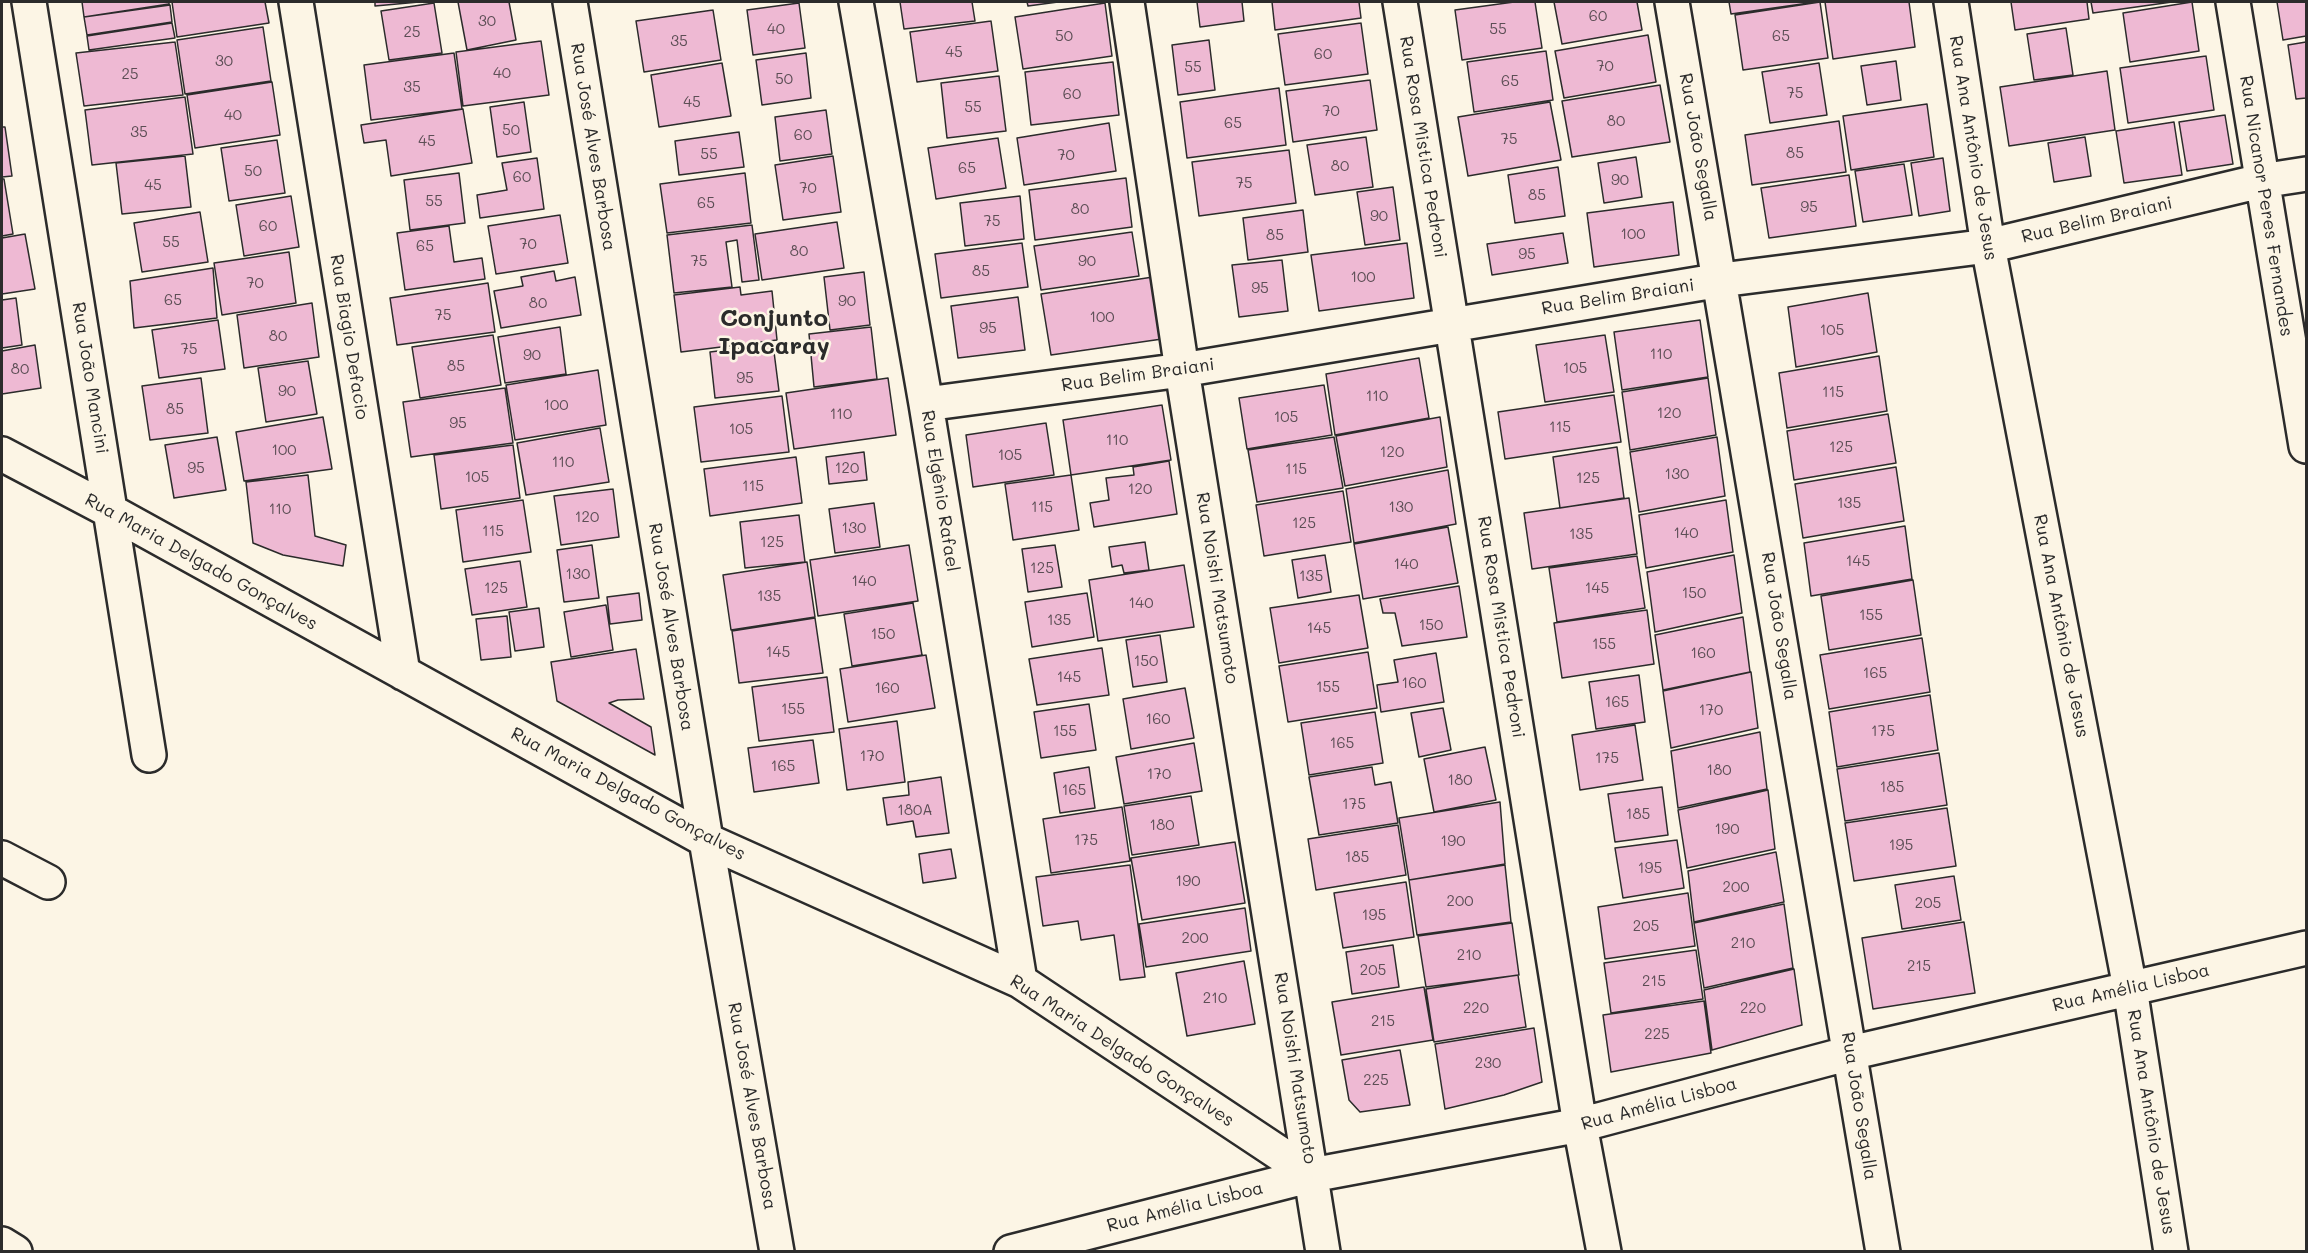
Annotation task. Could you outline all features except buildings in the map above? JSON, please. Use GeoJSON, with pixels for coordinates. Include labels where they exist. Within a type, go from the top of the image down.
{"type":"FeatureCollection","features":[{"type":"Feature","properties":{"kind":"street","name":"Rua João Mancini"},"geometry":{"type":"LineString","coordinates":[[29,2],[149,755]]}},
{"type":"Feature","properties":{"kind":"street","name":"Rua Biagio Defacio"},"geometry":{"type":"LineString","coordinates":[[296,2],[403,673]]}},
{"type":"Feature","properties":{"kind":"street","name":"Rua José Alves Barbosa"},"geometry":{"type":"LineString","coordinates":[[570,2],[706,840],[777,1251]]}},
{"type":"Feature","properties":{"kind":"street","name":"Rua Elgênio Rafael"},"geometry":{"type":"LineString","coordinates":[[856,2],[926,404],[1020,981]]}},
{"type":"Feature","properties":{"kind":"street","name":"Rua Noishi Matsumoto"},"geometry":{"type":"LineString","coordinates":[[1127,2],[1182,370],[1323,1251]]}},
{"type":"Feature","properties":{"kind":"street","name":"Rua Rosa Mistica Pedroni"},"geometry":{"type":"LineString","coordinates":[[1400,2],[1580,1125],[1604,1251]]}},
{"type":"Feature","properties":{"kind":"street","name":"Rua João Segalla"},"geometry":{"type":"LineString","coordinates":[[1672,2],[1721,280],[1883,1251]]}},
{"type":"Feature","properties":{"kind":"street","name":"Rua Ana Antônio de Jesus"},"geometry":{"type":"LineString","coordinates":[[1951,2],[1988,246],[2130,988],[2171,1251]]}},
{"type":"Feature","properties":{"kind":"street","name":"Rua Nicanor Peres Fernandes"},"geometry":{"type":"LineString","coordinates":[[2233,2],[2261,181],[2307,446]]}},
{"type":"Feature","properties":{"kind":"street","name":"Rua Belim Braiani"},"geometry":{"type":"LineString","coordinates":[[926,404],[1182,370],[1452,323],[1721,280],[1988,246],[2261,181],[2307,174]]}},
{"type":"Feature","properties":{"kind":"street","name":"Rua Maria Delgado Gonçalves"},"geometry":{"type":"LineString","coordinates":[[2,454],[112,512],[706,840],[1020,981],[1312,1175]]}},
{"type":"Feature","properties":{"kind":"street"},"geometry":{"type":"LineString","coordinates":[[2,858],[48,882]]}},
{"type":"Feature","properties":{"kind":"street","name":"Rua Amélia Lisboa"},"geometry":{"type":"LineString","coordinates":[[1011,1251],[1048,1247],[1312,1175],[1580,1125],[1850,1053],[2307,948]]}},
{"type":"Feature","properties":{"kind":"street"},"geometry":{"type":"LineString","coordinates":[[2,1244],[15,1251]]}},
{"type":"Feature","properties":{"kind":"district","name":"Conjunto Ipacaray"},"geometry":{"type":"Point","coordinates":[774,333]}}]}
